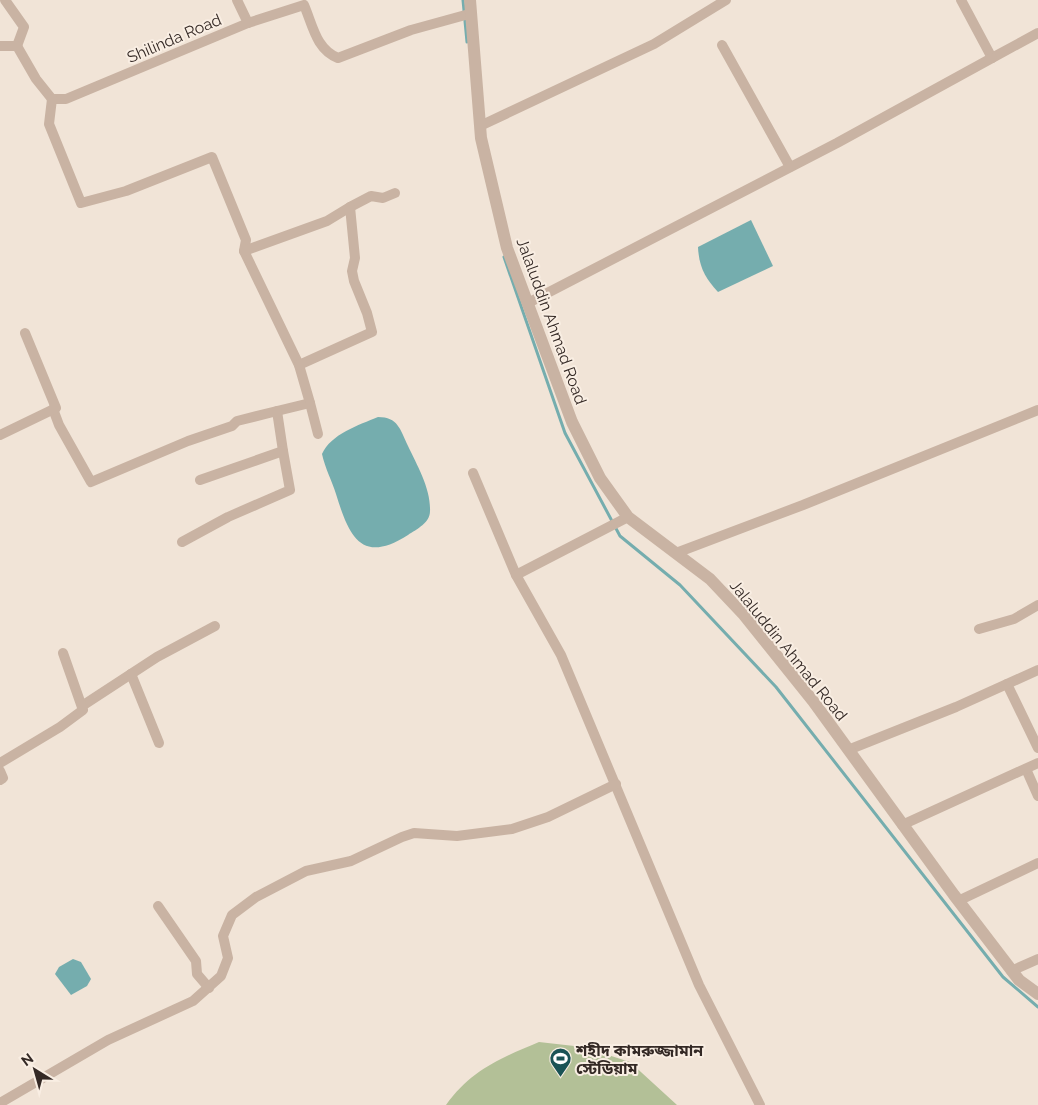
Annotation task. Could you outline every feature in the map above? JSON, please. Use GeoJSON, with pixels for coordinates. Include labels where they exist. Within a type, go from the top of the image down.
{"type":"FeatureCollection","features":[{"type":"Feature","properties":{"kind":"street"},"geometry":{"type":"LineString","coordinates":[[5,0],[24,26],[17,46],[36,79],[52,99],[50,124],[81,203],[126,191],[212,157],[246,240],[244,251],[299,365],[318,434]]}},
{"type":"Feature","properties":{"kind":"street"},"geometry":{"type":"LineString","coordinates":[[237,0],[248,23]]}},
{"type":"Feature","properties":{"kind":"street","name":"Jalaluddin Ahmad Road"},"geometry":{"type":"LineString","coordinates":[[470,0],[469,14],[480,126],[507,248],[572,422],[600,478],[628,517],[710,579],[744,615],[813,701],[902,825],[1011,971],[1018,980],[1038,994]]}},
{"type":"Feature","properties":{"kind":"street"},"geometry":{"type":"LineString","coordinates":[[480,126],[654,44],[712,3],[726,0]]}},
{"type":"Feature","properties":{"kind":"street"},"geometry":{"type":"LineString","coordinates":[[961,0],[992,58]]}},
{"type":"Feature","properties":{"kind":"street","name":"Shilinda Road"},"geometry":{"type":"LineString","coordinates":[[52,99],[66,99],[248,23],[304,5],[319,45],[327,54],[338,58],[411,30],[469,14]]}},
{"type":"Feature","properties":{"kind":"street"},"geometry":{"type":"LineString","coordinates":[[528,303],[790,167],[1038,33]]}},
{"type":"Feature","properties":{"kind":"street"},"geometry":{"type":"LineString","coordinates":[[722,45],[790,167]]}},
{"type":"Feature","properties":{"kind":"street"},"geometry":{"type":"LineString","coordinates":[[0,46],[17,46]]}},
{"type":"Feature","properties":{"kind":"street"},"geometry":{"type":"LineString","coordinates":[[244,251],[328,221],[350,206],[371,196],[383,198],[394,193]]}},
{"type":"Feature","properties":{"kind":"street"},"geometry":{"type":"LineString","coordinates":[[299,365],[372,332],[352,271],[355,258],[350,206]]}},
{"type":"Feature","properties":{"kind":"street"},"geometry":{"type":"LineString","coordinates":[[0,435],[56,408],[25,333]]}},
{"type":"Feature","properties":{"kind":"street"},"geometry":{"type":"LineString","coordinates":[[53,409],[59,425],[91,482],[188,441],[232,426],[237,421],[310,403]]}},
{"type":"Feature","properties":{"kind":"street"},"geometry":{"type":"LineString","coordinates":[[676,553],[803,505],[1038,410]]}},
{"type":"Feature","properties":{"kind":"street"},"geometry":{"type":"LineString","coordinates":[[182,542],[228,517],[290,490],[277,411]]}},
{"type":"Feature","properties":{"kind":"street"},"geometry":{"type":"LineString","coordinates":[[200,480],[283,451]]}},
{"type":"Feature","properties":{"kind":"street"},"geometry":{"type":"LineString","coordinates":[[473,473],[516,575],[561,655],[699,985],[760,1105]]}},
{"type":"Feature","properties":{"kind":"street"},"geometry":{"type":"LineString","coordinates":[[516,575],[628,517]]}},
{"type":"Feature","properties":{"kind":"street"},"geometry":{"type":"LineString","coordinates":[[979,629],[1014,619],[1038,606]]}},
{"type":"Feature","properties":{"kind":"street"},"geometry":{"type":"LineString","coordinates":[[82,706],[157,657],[215,626]]}},
{"type":"Feature","properties":{"kind":"street"},"geometry":{"type":"LineString","coordinates":[[0,763],[60,728],[83,710],[63,653]]}},
{"type":"Feature","properties":{"kind":"street"},"geometry":{"type":"LineString","coordinates":[[848,750],[956,707],[1038,670]]}},
{"type":"Feature","properties":{"kind":"street"},"geometry":{"type":"LineString","coordinates":[[131,674],[159,743]]}},
{"type":"Feature","properties":{"kind":"street"},"geometry":{"type":"LineString","coordinates":[[1007,684],[1038,748]]}},
{"type":"Feature","properties":{"kind":"street"},"geometry":{"type":"LineString","coordinates":[[902,825],[1038,763]]}},
{"type":"Feature","properties":{"kind":"street"},"geometry":{"type":"LineString","coordinates":[[1026,770],[1038,796]]}},
{"type":"Feature","properties":{"kind":"street"},"geometry":{"type":"LineString","coordinates":[[0,771],[4,778],[0,780]]}},
{"type":"Feature","properties":{"kind":"street"},"geometry":{"type":"LineString","coordinates":[[0,1103],[108,1040],[193,1001],[221,976],[228,958],[223,936],[232,915],[256,897],[306,871],[351,861],[414,833],[457,836],[512,829],[548,817],[616,784]]}},
{"type":"Feature","properties":{"kind":"street"},"geometry":{"type":"LineString","coordinates":[[958,901],[1038,863]]}},
{"type":"Feature","properties":{"kind":"street"},"geometry":{"type":"LineString","coordinates":[[158,906],[196,961],[197,974],[209,988]]}},
{"type":"Feature","properties":{"kind":"street"},"geometry":{"type":"LineString","coordinates":[[1011,971],[1038,959]]}},
{"type":"Feature","properties":{"kind":"green space","name":"শহীদ কামরুজ্জামান স্টেডিয়াম"},"geometry":{"type":"Polygon","coordinates":[[[539,1042],[583,1047],[630,1062],[677,1105],[446,1105],[476,1074],[499,1060],[539,1042]]]}},
{"type":"Feature","properties":{"kind":"water"},"geometry":{"type":"Polygon","coordinates":[[[751,220],[773,266],[718,292],[704,272],[698,247],[751,220]]]}},
{"type":"Feature","properties":{"kind":"water"},"geometry":{"type":"Polygon","coordinates":[[[378,417],[390,419],[398,425],[426,486],[430,503],[428,519],[419,528],[392,544],[379,547],[368,546],[359,542],[352,533],[341,509],[322,454],[326,447],[339,436],[354,427],[378,417]]]}},
{"type":"Feature","properties":{"kind":"water"},"geometry":{"type":"Polygon","coordinates":[[[73,959],[81,962],[91,979],[87,986],[71,995],[55,974],[59,967],[73,959]]]}},
{"type":"Feature","properties":{"kind":"waterway"},"geometry":{"type":"LineString","coordinates":[[463,0],[467,42]]}},
{"type":"Feature","properties":{"kind":"waterway"},"geometry":{"type":"LineString","coordinates":[[504,257],[565,433],[620,536],[680,585],[776,687],[1003,977],[1038,1007]]}},
{"type":"Feature","properties":{"kind":"place","name":"শহীদ কামরুজ্জামান স্টেডিয়াম"},"geometry":{"type":"Point","coordinates":[560,1078]}}]}
